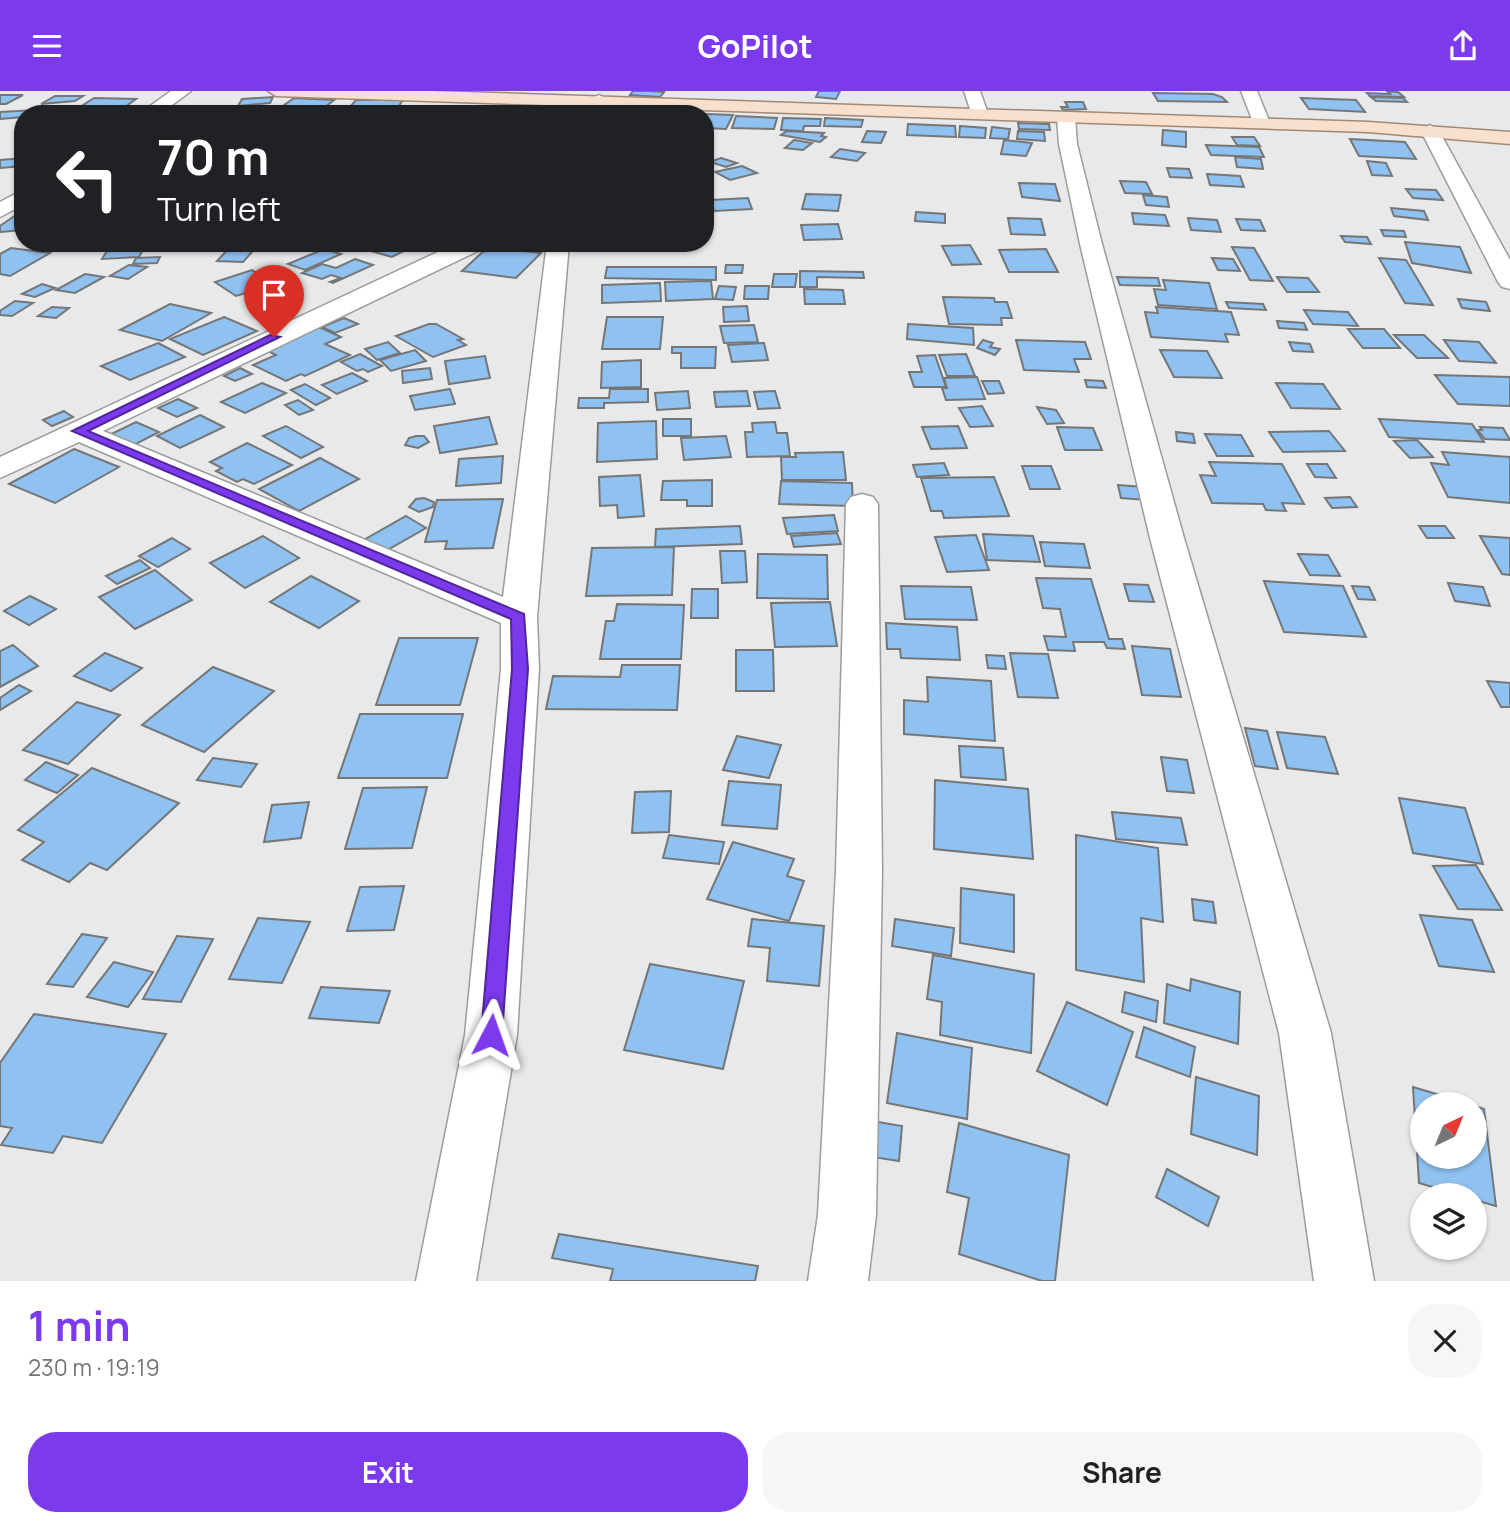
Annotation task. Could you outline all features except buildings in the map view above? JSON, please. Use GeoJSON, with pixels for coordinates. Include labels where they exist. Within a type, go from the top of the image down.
{"type":"FeatureCollection","features":[{"type":"Feature","properties":{"kind":"main road"},"geometry":{"type":"LineString","coordinates":[[276,91],[557,105]]}},
{"type":"Feature","properties":{"kind":"main road"},"geometry":{"type":"LineString","coordinates":[[714,109],[1261,123],[1430,131],[1510,138]]}},
{"type":"Feature","properties":{"kind":"street"},"geometry":{"type":"LineString","coordinates":[[162,105],[183,91]]}},
{"type":"Feature","properties":{"kind":"street"},"geometry":{"type":"LineString","coordinates":[[972,91],[979,114]]}},
{"type":"Feature","properties":{"kind":"street"},"geometry":{"type":"LineString","coordinates":[[1249,91],[1261,123]]}},
{"type":"Feature","properties":{"kind":"street"},"geometry":{"type":"LineString","coordinates":[[1066,117],[1068,144],[1091,244],[1156,498],[1306,1033],[1344,1281]]}},
{"type":"Feature","properties":{"kind":"street"},"geometry":{"type":"LineString","coordinates":[[1430,131],[1510,282]]}},
{"type":"Feature","properties":{"kind":"street"},"geometry":{"type":"LineString","coordinates":[[0,469],[456,252]]}},
{"type":"Feature","properties":{"kind":"street"},"geometry":{"type":"LineString","coordinates":[[446,1281],[491,1035],[520,669],[519,617],[557,252]]}},
{"type":"Feature","properties":{"kind":"street"},"geometry":{"type":"LineString","coordinates":[[78,431],[519,617]]}},
{"type":"Feature","properties":{"kind":"street"},"geometry":{"type":"LineString","coordinates":[[838,1281],[847,1215],[859,871],[862,504]]}},
{"type":"Feature","properties":{"kind":"route"},"geometry":{"type":"LineString","coordinates":[[274,337],[78,431],[519,617],[520,669],[491,1035]]}}]}
